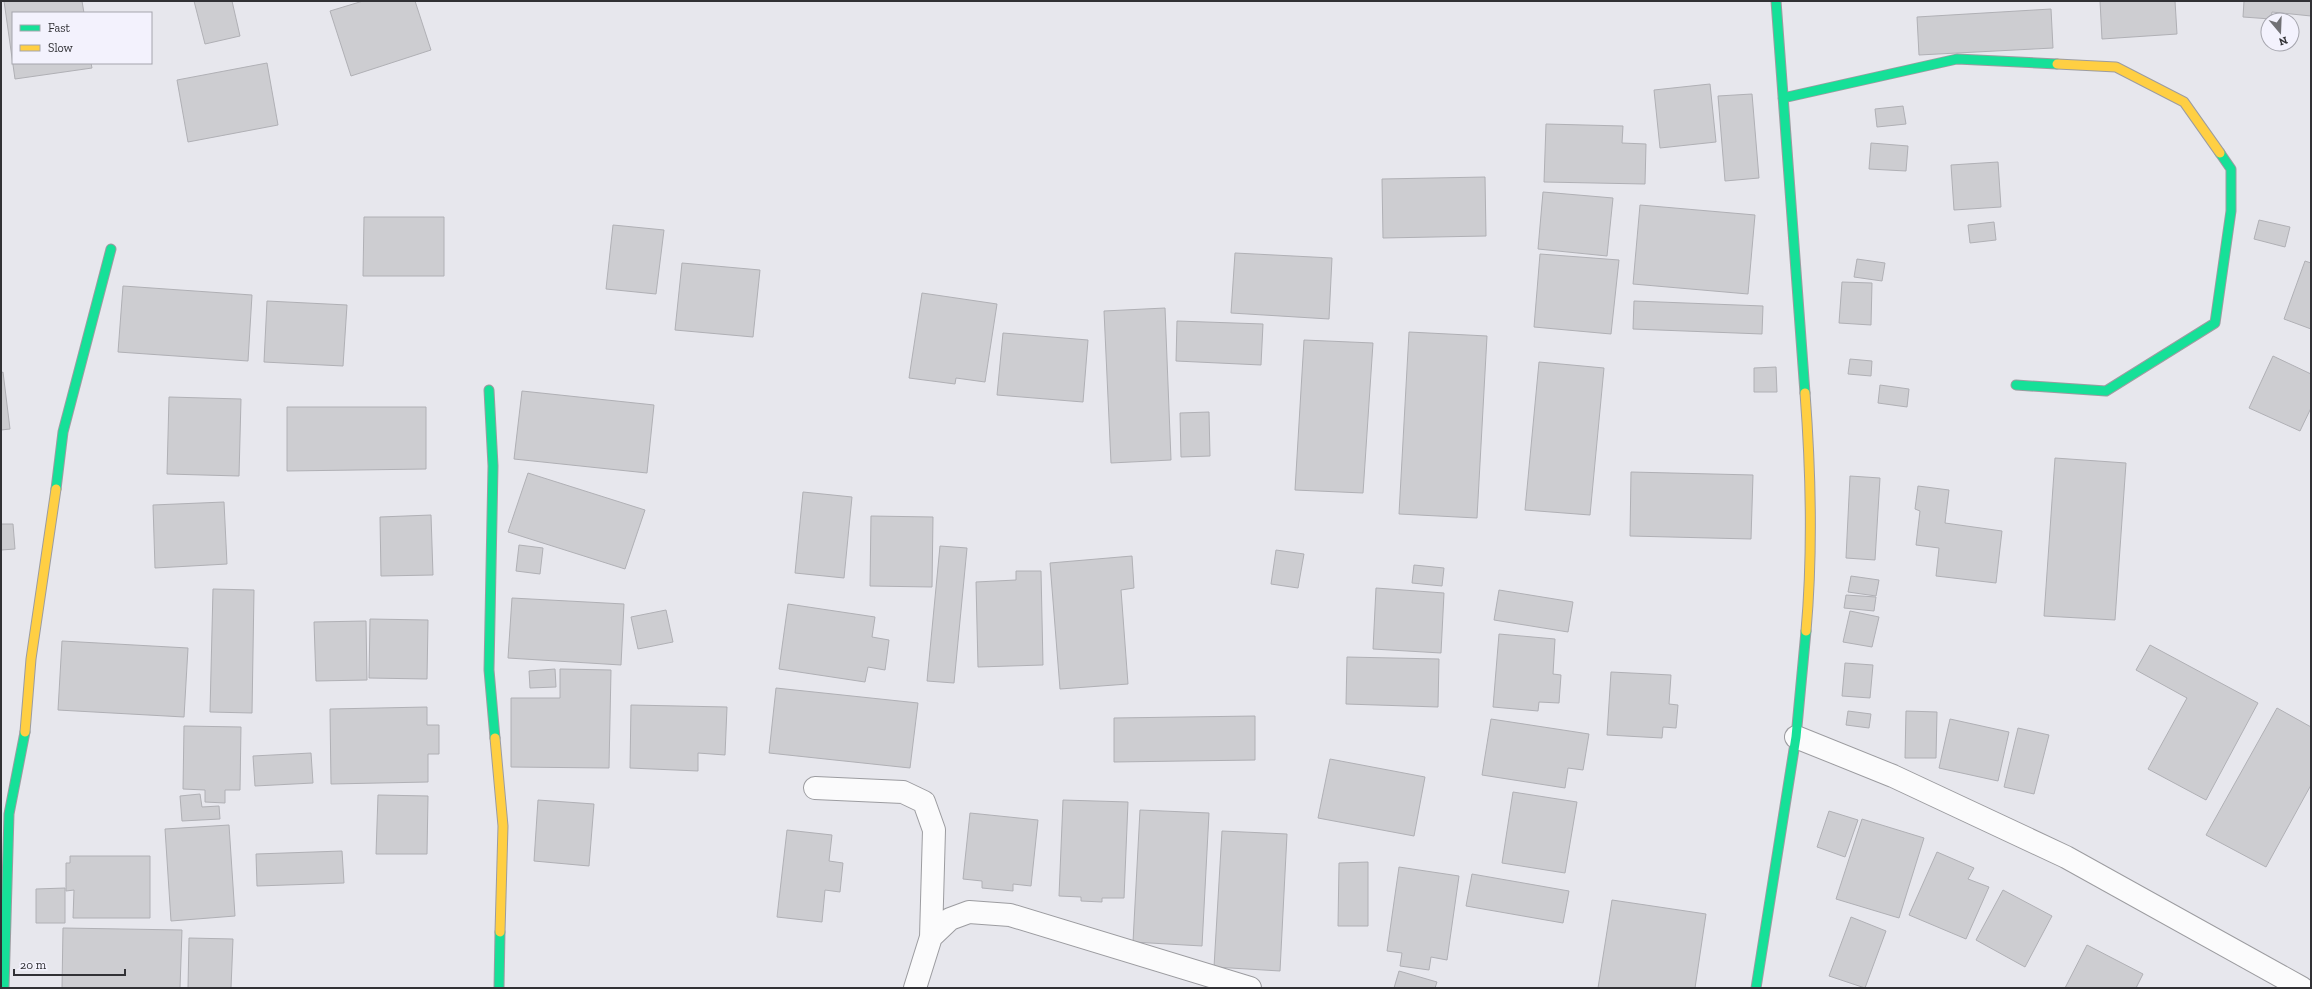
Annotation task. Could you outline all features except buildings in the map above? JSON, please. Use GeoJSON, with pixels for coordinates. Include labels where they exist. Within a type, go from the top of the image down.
{"type":"FeatureCollection","features":[{"type":"Feature","properties":{"kind":"street"},"geometry":{"type":"LineString","coordinates":[[1756,988],[1796,737],[1811,572],[1809,443],[1776,1]]}},
{"type":"Feature","properties":{"kind":"street"},"geometry":{"type":"LineString","coordinates":[[1783,98],[1957,60],[2116,66],[2184,102],[2231,169],[2231,210],[2215,323],[2106,391],[2016,385]]}},
{"type":"Feature","properties":{"kind":"street"},"geometry":{"type":"LineString","coordinates":[[4,988],[9,814],[26,726],[31,659],[43,587],[63,432],[111,250]]}},
{"type":"Feature","properties":{"kind":"street"},"geometry":{"type":"LineString","coordinates":[[489,390],[493,466],[489,670],[503,826],[499,988]]}},
{"type":"Feature","properties":{"kind":"street"},"geometry":{"type":"LineString","coordinates":[[1796,737],[1893,776],[2066,857],[2302,988]]}},
{"type":"Feature","properties":{"kind":"street"},"geometry":{"type":"LineString","coordinates":[[815,788],[903,792],[924,802],[934,830],[931,937],[915,988]]}},
{"type":"Feature","properties":{"kind":"street"},"geometry":{"type":"LineString","coordinates":[[931,937],[950,919],[969,912],[1010,915],[1250,988]]}},
{"type":"Feature","properties":{"kind":"traffic: fast"},"geometry":{"type":"LineString","coordinates":[[1776,1],[1805,393]]}},
{"type":"Feature","properties":{"kind":"traffic: fast"},"geometry":{"type":"LineString","coordinates":[[1783,98],[1957,59],[2057,64]]}},
{"type":"Feature","properties":{"kind":"traffic: fast"},"geometry":{"type":"LineString","coordinates":[[2016,385],[2106,391],[2215,323],[2231,211],[2231,169],[2220,153]]}},
{"type":"Feature","properties":{"kind":"traffic: fast"},"geometry":{"type":"LineString","coordinates":[[56,489],[63,432],[111,249]]}},
{"type":"Feature","properties":{"kind":"traffic: fast"},"geometry":{"type":"LineString","coordinates":[[489,390],[493,466],[489,670],[495,738]]}},
{"type":"Feature","properties":{"kind":"traffic: fast"},"geometry":{"type":"LineString","coordinates":[[1756,988],[1796,737],[1806,631]]}},
{"type":"Feature","properties":{"kind":"traffic: fast"},"geometry":{"type":"LineString","coordinates":[[4,988],[9,814],[25,732]]}},
{"type":"Feature","properties":{"kind":"traffic: fast"},"geometry":{"type":"LineString","coordinates":[[499,988],[500,932]]}},
{"type":"Feature","properties":{"kind":"traffic: slow"},"geometry":{"type":"LineString","coordinates":[[2057,64],[2116,67],[2184,102],[2220,153]]}},
{"type":"Feature","properties":{"kind":"traffic: slow"},"geometry":{"type":"LineString","coordinates":[[1805,393],[1809,452],[1810,512],[1810,572],[1806,631]]}},
{"type":"Feature","properties":{"kind":"traffic: slow"},"geometry":{"type":"LineString","coordinates":[[25,732],[31,659],[56,489]]}},
{"type":"Feature","properties":{"kind":"traffic: slow"},"geometry":{"type":"LineString","coordinates":[[495,738],[503,826],[500,932]]}}]}
